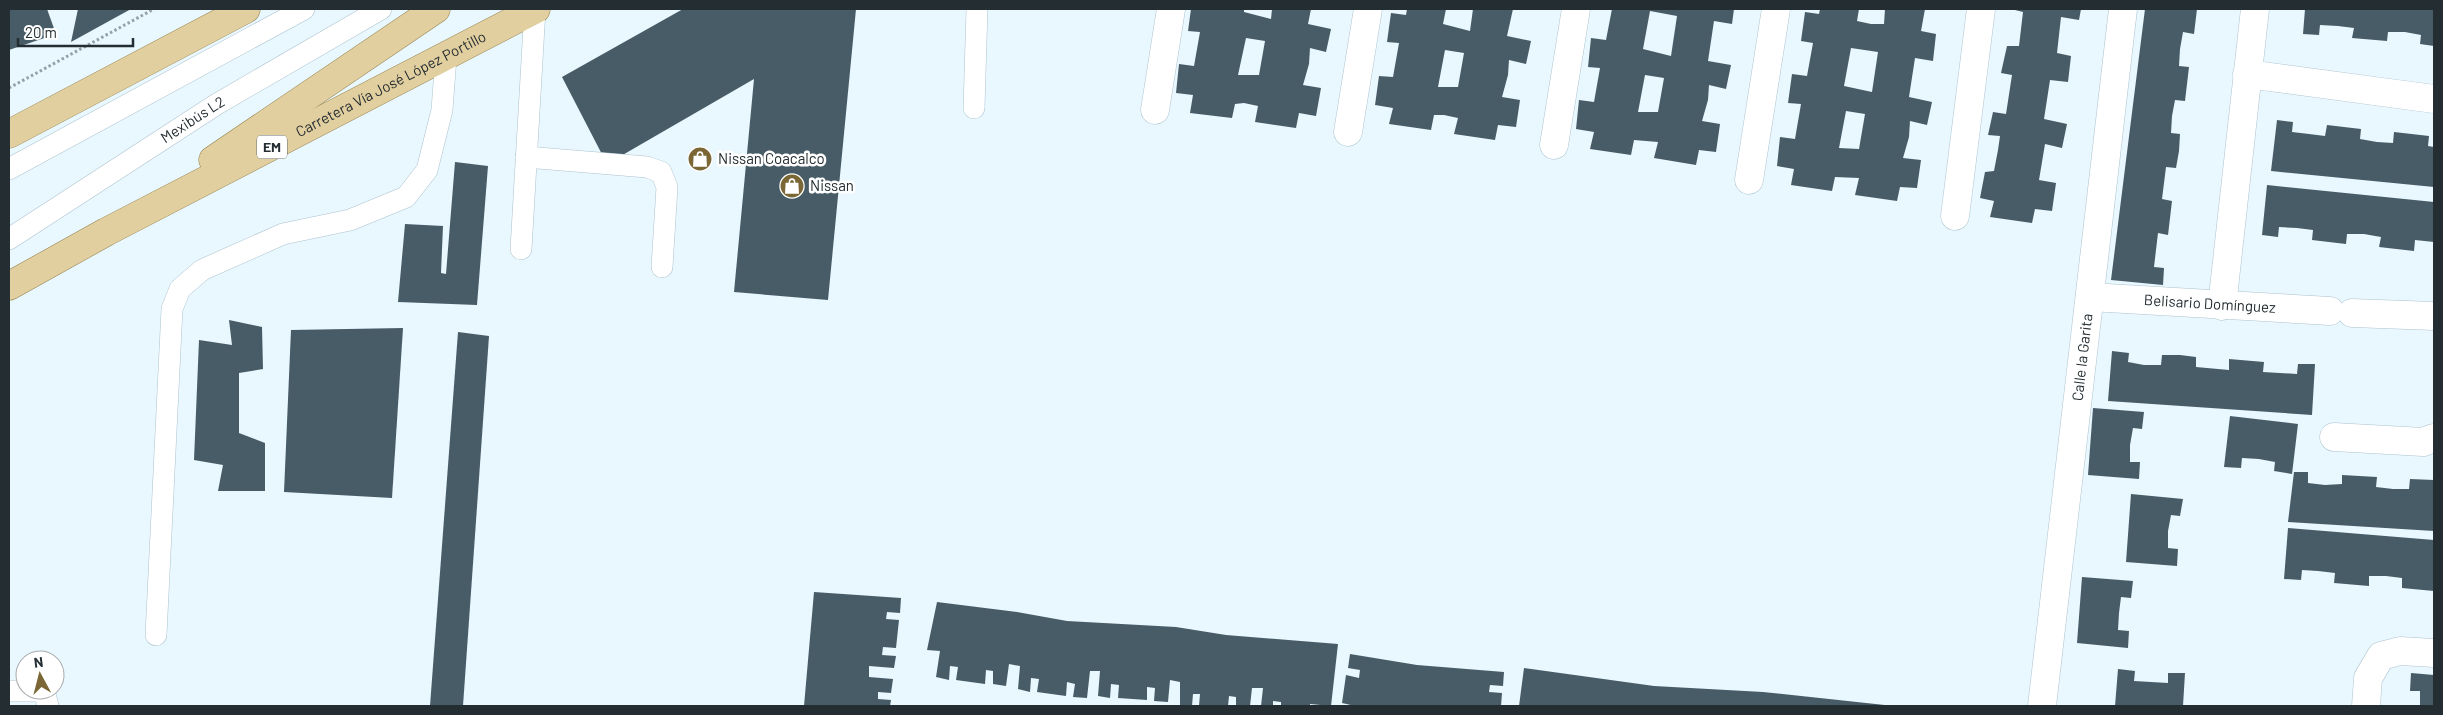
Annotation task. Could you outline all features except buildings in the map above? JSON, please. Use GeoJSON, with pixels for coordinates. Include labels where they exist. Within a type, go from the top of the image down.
{"type":"FeatureCollection","features":[{"type":"Feature","properties":{"kind":"main road"},"geometry":{"type":"LineString","coordinates":[[9,134],[246,9]]}},
{"type":"Feature","properties":{"kind":"main road"},"geometry":{"type":"LineString","coordinates":[[106,232],[436,9]]}},
{"type":"Feature","properties":{"kind":"main road","name":"Carretera Vía José López Portillo"},"geometry":{"type":"LineString","coordinates":[[9,286],[106,232],[446,57],[535,9]]}},
{"type":"Feature","properties":{"kind":"street"},"geometry":{"type":"LineString","coordinates":[[1155,110],[1171,9]]}},
{"type":"Feature","properties":{"kind":"street"},"geometry":{"type":"LineString","coordinates":[[1348,132],[1368,9]]}},
{"type":"Feature","properties":{"kind":"street"},"geometry":{"type":"LineString","coordinates":[[1554,145],[1576,9]]}},
{"type":"Feature","properties":{"kind":"street"},"geometry":{"type":"LineString","coordinates":[[1749,180],[1776,9]]}},
{"type":"Feature","properties":{"kind":"street"},"geometry":{"type":"LineString","coordinates":[[1955,216],[1981,9]]}},
{"type":"Feature","properties":{"kind":"street","name":"Calle la Garita"},"geometry":{"type":"LineString","coordinates":[[2042,706],[2123,9]]}},
{"type":"Feature","properties":{"kind":"street"},"geometry":{"type":"LineString","coordinates":[[2222,306],[2255,9]]}},
{"type":"Feature","properties":{"kind":"street"},"geometry":{"type":"LineString","coordinates":[[2247,74],[2434,99]]}},
{"type":"Feature","properties":{"kind":"street","name":"Belisario Domínguez"},"geometry":{"type":"LineString","coordinates":[[2090,297],[2222,306],[2434,316]]}},
{"type":"Feature","properties":{"kind":"street"},"geometry":{"type":"LineString","coordinates":[[2334,436],[2423,442],[2434,438]]}},
{"type":"Feature","properties":{"kind":"street"},"geometry":{"type":"LineString","coordinates":[[2366,706],[2368,678],[2381,656],[2400,651],[2434,653]]}},
{"type":"Feature","properties":{"kind":"lane"},"geometry":{"type":"LineString","coordinates":[[9,169],[304,9]]}},
{"type":"Feature","properties":{"kind":"lane","name":"Mexibús L2"},"geometry":{"type":"LineString","coordinates":[[9,240],[217,104],[381,9]]}},
{"type":"Feature","properties":{"kind":"lane"},"geometry":{"type":"LineString","coordinates":[[521,249],[535,9]]}},
{"type":"Feature","properties":{"kind":"lane"},"geometry":{"type":"LineString","coordinates":[[974,108],[976,9]]}},
{"type":"Feature","properties":{"kind":"lane"},"geometry":{"type":"LineString","coordinates":[[156,634],[172,310],[180,289],[202,270],[283,234],[350,220],[406,197],[427,170],[442,110],[446,57]]}},
{"type":"Feature","properties":{"kind":"lane"},"geometry":{"type":"LineString","coordinates":[[526,158],[647,167],[661,172],[667,187],[662,267]]}},
{"type":"Feature","properties":{"kind":"lane"},"geometry":{"type":"LineString","coordinates":[[9,690],[37,691],[45,694],[48,706]]}},
{"type":"Feature","properties":{"kind":"path"},"geometry":{"type":"LineString","coordinates":[[9,88],[154,9]]}},
{"type":"Feature","properties":{"kind":"place","name":"Nissan Coacalco"},"geometry":{"type":"Point","coordinates":[700,159]}},
{"type":"Feature","properties":{"kind":"place","name":"Nissan"},"geometry":{"type":"Point","coordinates":[792,186]}}]}
